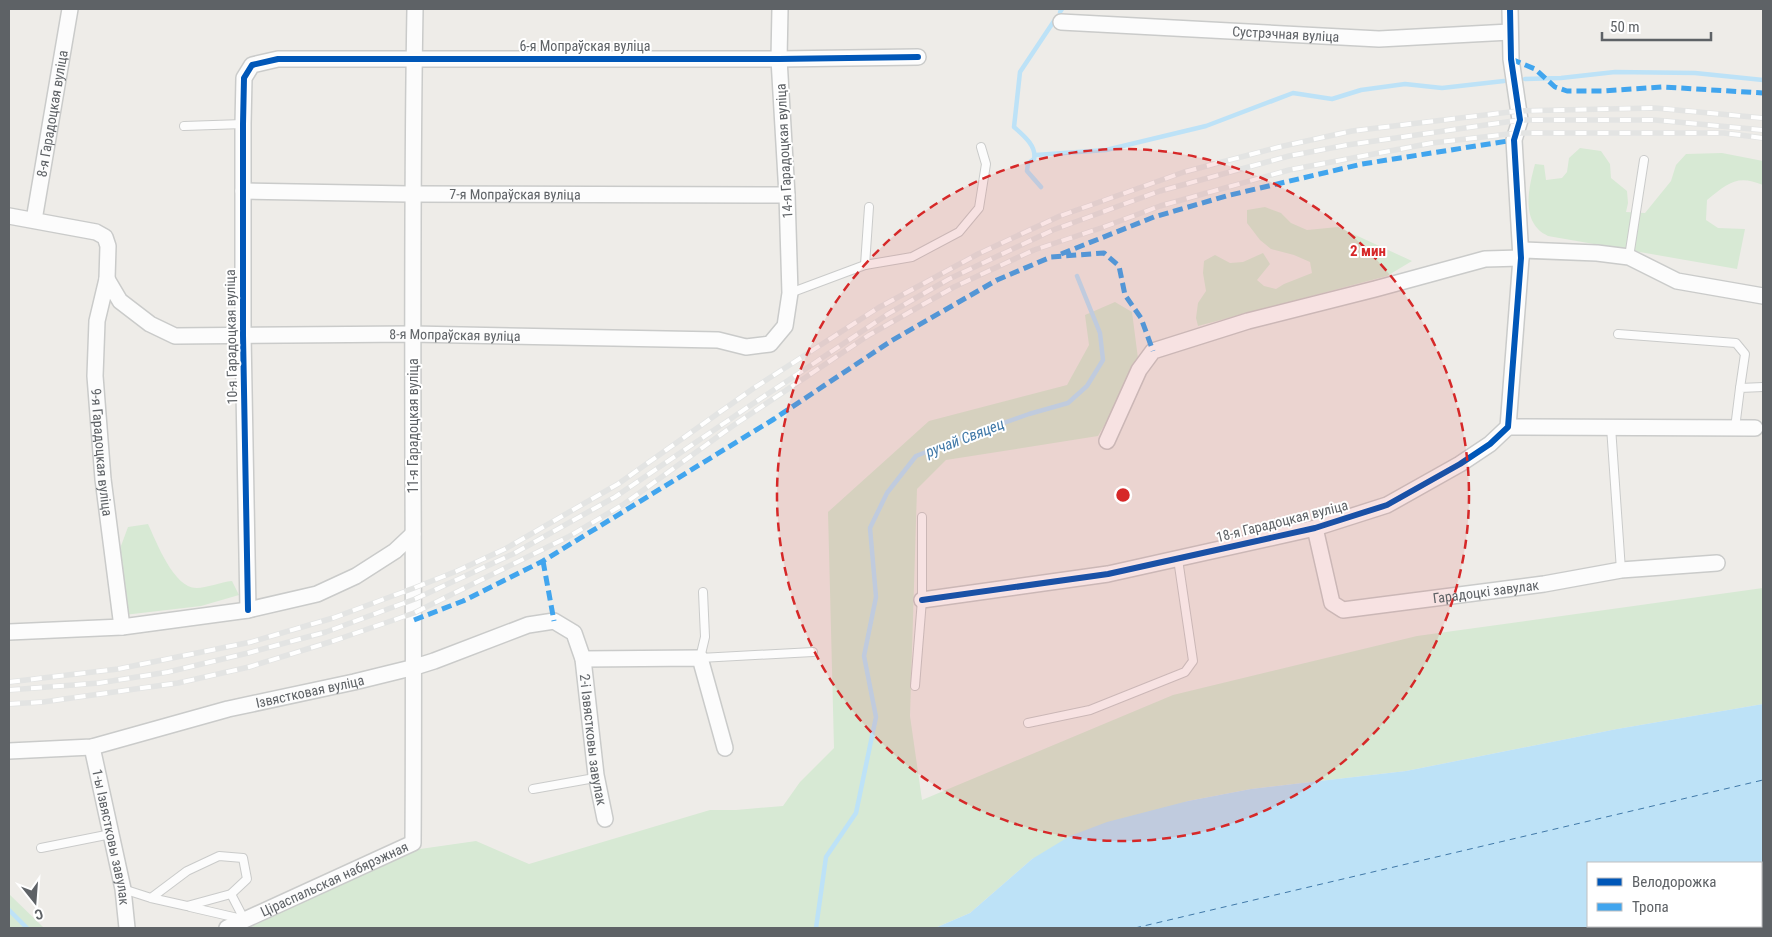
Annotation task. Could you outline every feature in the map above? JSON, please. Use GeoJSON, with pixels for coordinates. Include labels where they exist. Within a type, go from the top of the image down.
{"type":"FeatureCollection","features":[{"type":"Feature","properties":{"kind":"street","name":"8-я Гарадоцкая вуліца"},"geometry":{"type":"LineString","coordinates":[[34,220],[70,9]]}},
{"type":"Feature","properties":{"kind":"street","name":"11-я Гарадоцкая вуліца"},"geometry":{"type":"LineString","coordinates":[[413,843],[415,667],[412,334],[415,9]]}},
{"type":"Feature","properties":{"kind":"street","name":"14-я Гарадоцкая вуліца"},"geometry":{"type":"LineString","coordinates":[[780,9],[779,59],[787,195],[790,293]]}},
{"type":"Feature","properties":{"kind":"street"},"geometry":{"type":"LineString","coordinates":[[1510,9],[1511,59],[1520,120],[1514,140],[1521,254],[1508,427],[1755,428]]}},
{"type":"Feature","properties":{"kind":"street","name":"Сустрэчная вуліца"},"geometry":{"type":"LineString","coordinates":[[1060,22],[1379,39],[1510,32]]}},
{"type":"Feature","properties":{"kind":"street","name":"6-я Мопраўская вуліца"},"geometry":{"type":"LineString","coordinates":[[252,65],[278,59],[779,59],[918,57]]}},
{"type":"Feature","properties":{"kind":"street","name":"10-я Гарадоцкая вуліца"},"geometry":{"type":"LineString","coordinates":[[248,610],[242,335],[243,124],[244,78],[252,65]]}},
{"type":"Feature","properties":{"kind":"street","name":"7-я Мопраўская вуліца"},"geometry":{"type":"LineString","coordinates":[[243,191],[413,194],[787,195]]}},
{"type":"Feature","properties":{"kind":"street"},"geometry":{"type":"LineString","coordinates":[[9,216],[34,220]]}},
{"type":"Feature","properties":{"kind":"street","name":"9-я Гарадоцкая вуліца"},"geometry":{"type":"LineString","coordinates":[[34,220],[96,232],[105,237],[108,246],[107,279],[97,321],[95,376],[103,479],[122,627]]}},
{"type":"Feature","properties":{"kind":"street"},"geometry":{"type":"LineString","coordinates":[[1107,441],[1139,370],[1153,351],[1248,321],[1374,290],[1485,259],[1521,254],[1597,253],[1629,257],[1677,281],[1763,296]]}},
{"type":"Feature","properties":{"kind":"street","name":"8-я Мопраўская вуліца"},"geometry":{"type":"LineString","coordinates":[[107,279],[120,301],[150,324],[175,336],[221,337],[242,335],[412,334],[718,340],[746,347],[770,344],[785,326],[790,293]]}},
{"type":"Feature","properties":{"kind":"street","name":"18-я Гарадоцкая вуліца"},"geometry":{"type":"LineString","coordinates":[[922,600],[1108,574],[1315,528],[1387,505],[1467,459],[1490,444],[1508,427]]}},
{"type":"Feature","properties":{"kind":"street","name":"Гарадоцкі завулак"},"geometry":{"type":"LineString","coordinates":[[1315,528],[1332,603],[1343,610],[1544,584],[1621,570],[1717,562]]}},
{"type":"Feature","properties":{"kind":"street"},"geometry":{"type":"LineString","coordinates":[[9,632],[122,627],[248,610],[317,594],[356,576],[395,551],[413,534]]}},
{"type":"Feature","properties":{"kind":"street","name":"Ізвястковая вуліца"},"geometry":{"type":"LineString","coordinates":[[9,751],[92,747],[228,709],[415,667],[528,625],[554,621],[574,633],[583,660]]}},
{"type":"Feature","properties":{"kind":"street"},"geometry":{"type":"LineString","coordinates":[[583,660],[700,658],[725,748]]}},
{"type":"Feature","properties":{"kind":"street","name":"2-і Ізвястковы завулак"},"geometry":{"type":"LineString","coordinates":[[583,660],[596,775],[605,818]]}},
{"type":"Feature","properties":{"kind":"street","name":"1-ы Ізвястковы завулак"},"geometry":{"type":"LineString","coordinates":[[92,747],[123,889],[127,928]]}},
{"type":"Feature","properties":{"kind":"street","name":"Ціраспальская набярэжная"},"geometry":{"type":"LineString","coordinates":[[226,928],[413,843]]}},
{"type":"Feature","properties":{"kind":"lane"},"geometry":{"type":"LineString","coordinates":[[184,126],[243,124]]}},
{"type":"Feature","properties":{"kind":"lane"},"geometry":{"type":"LineString","coordinates":[[790,293],[864,265],[912,257],[960,232],[979,208],[986,164],[981,147]]}},
{"type":"Feature","properties":{"kind":"lane"},"geometry":{"type":"LineString","coordinates":[[1629,257],[1644,160]]}},
{"type":"Feature","properties":{"kind":"lane"},"geometry":{"type":"LineString","coordinates":[[864,265],[869,207]]}},
{"type":"Feature","properties":{"kind":"lane"},"geometry":{"type":"LineString","coordinates":[[1618,334],[1736,343],[1745,354],[1735,428]]}},
{"type":"Feature","properties":{"kind":"lane"},"geometry":{"type":"LineString","coordinates":[[1740,388],[1763,387]]}},
{"type":"Feature","properties":{"kind":"lane"},"geometry":{"type":"LineString","coordinates":[[1611,427],[1621,570]]}},
{"type":"Feature","properties":{"kind":"lane"},"geometry":{"type":"LineString","coordinates":[[915,686],[922,600],[922,517]]}},
{"type":"Feature","properties":{"kind":"lane"},"geometry":{"type":"LineString","coordinates":[[1028,723],[1090,710],[1185,672],[1193,661],[1178,559]]}},
{"type":"Feature","properties":{"kind":"lane"},"geometry":{"type":"LineString","coordinates":[[703,592],[705,637],[700,658],[814,652]]}},
{"type":"Feature","properties":{"kind":"lane"},"geometry":{"type":"LineString","coordinates":[[533,788],[589,779],[596,775]]}},
{"type":"Feature","properties":{"kind":"lane"},"geometry":{"type":"LineString","coordinates":[[41,848],[111,834]]}},
{"type":"Feature","properties":{"kind":"lane"},"geometry":{"type":"LineString","coordinates":[[151,898],[187,871],[219,856],[243,858],[247,879],[230,894],[187,906]]}},
{"type":"Feature","properties":{"kind":"lane"},"geometry":{"type":"LineString","coordinates":[[123,889],[151,898],[244,919]]}},
{"type":"Feature","properties":{"kind":"lane"},"geometry":{"type":"LineString","coordinates":[[230,894],[244,919]]}},
{"type":"Feature","properties":{"kind":"green space"},"geometry":{"type":"Polygon","coordinates":[[[1580,148],[1601,151],[1610,164],[1611,178],[1627,191],[1628,203],[1626,212],[1645,213],[1671,181],[1676,165],[1686,154],[1722,153],[1763,161],[1763,185],[1739,180],[1727,185],[1707,200],[1706,220],[1718,228],[1745,229],[1737,269],[1548,236],[1540,231],[1533,222],[1529,206],[1535,164],[1544,165],[1546,180],[1562,178],[1567,172],[1569,158],[1580,148]]]}},
{"type":"Feature","properties":{"kind":"green space"},"geometry":{"type":"Polygon","coordinates":[[[1265,207],[1281,213],[1291,223],[1307,230],[1338,227],[1412,261],[1387,276],[1198,326],[1196,318],[1198,303],[1206,291],[1203,273],[1204,261],[1215,255],[1230,263],[1243,262],[1263,253],[1270,264],[1257,280],[1264,286],[1276,289],[1312,273],[1310,262],[1294,255],[1271,249],[1260,240],[1247,223],[1247,210],[1265,207]]]}},
{"type":"Feature","properties":{"kind":"green space"},"geometry":{"type":"Polygon","coordinates":[[[1115,302],[1132,312],[1139,366],[1098,436],[946,460],[917,489],[910,716],[922,800],[1173,695],[1417,636],[1763,588],[1763,704],[1617,729],[1406,771],[1251,789],[1188,801],[1032,859],[970,913],[935,928],[249,928],[406,851],[476,841],[529,864],[710,810],[783,806],[800,782],[834,748],[828,512],[929,421],[1067,385],[1089,345],[1085,315],[1115,302]]]}},
{"type":"Feature","properties":{"kind":"green space"},"geometry":{"type":"Polygon","coordinates":[[[148,524],[167,563],[181,581],[197,588],[232,581],[239,595],[201,606],[124,615],[126,593],[118,554],[128,527],[148,524]]]}},
{"type":"Feature","properties":{"kind":"green space"},"geometry":{"type":"Polygon","coordinates":[[[9,894],[44,928],[9,928],[9,894]]]}},
{"type":"Feature","properties":{"kind":"water"},"geometry":{"type":"Polygon","coordinates":[[[1763,704],[1763,928],[935,928],[970,913],[1032,859],[1070,836],[1107,822],[1188,801],[1251,789],[1406,771],[1617,729],[1763,704]]]}},
{"type":"Feature","properties":{"kind":"waterway","name":"ручай Свяцец"},"geometry":{"type":"LineString","coordinates":[[1041,187],[1027,171],[1028,163],[1034,159],[1031,145],[1014,127],[1020,72],[1054,21]]}},
{"type":"Feature","properties":{"kind":"waterway"},"geometry":{"type":"LineString","coordinates":[[1525,79],[1561,78],[1615,72],[1695,73],[1763,80]]}},
{"type":"Feature","properties":{"kind":"waterway"},"geometry":{"type":"LineString","coordinates":[[1036,155],[1106,150],[1206,126],[1293,93],[1332,99],[1361,90],[1405,84],[1442,88],[1504,81]]}},
{"type":"Feature","properties":{"kind":"waterway","name":"ручай Свяцец"},"geometry":{"type":"LineString","coordinates":[[816,928],[826,857],[856,813],[876,717],[864,656],[876,597],[870,528],[887,493],[916,456],[1029,414],[1068,403],[1087,386],[1103,360],[1100,333],[1077,276]]}},
{"type":"Feature","properties":{"kind":"waterway"},"geometry":{"type":"LineString","coordinates":[[9,910],[27,928]]}},
{"type":"Feature","properties":{"kind":"ferry route"},"geometry":{"type":"LineString","coordinates":[[1135,928],[1763,780]]}},
{"type":"Feature","properties":{"kind":"railway"},"geometry":{"type":"LineString","coordinates":[[9,682],[118,669],[251,642],[333,618],[457,571],[505,549],[618,484],[754,388],[878,308],[978,254],[1060,216],[1184,172],[1279,147],[1352,131],[1518,111],[1655,108],[1763,118]]}},
{"type":"Feature","properties":{"kind":"railway"},"geometry":{"type":"LineString","coordinates":[[9,690],[99,683],[168,672],[326,632],[415,599],[513,554],[615,497],[888,314],[949,279],[1053,230],[1160,191],[1289,156],[1347,145],[1520,120],[1655,120],[1763,130]]}},
{"type":"Feature","properties":{"kind":"railway"},"geometry":{"type":"LineString","coordinates":[[9,704],[43,702],[178,683],[249,667],[414,613],[568,537],[624,504],[734,425],[869,335],[954,287],[1034,250],[1160,206],[1289,170],[1432,143],[1517,133],[1724,133],[1763,138]]}},
{"type":"Feature","properties":{"kind":"marked path"},"geometry":{"type":"LineString","coordinates":[[1511,59],[1535,69],[1555,87],[1567,91],[1663,87],[1763,93]]}},
{"type":"Feature","properties":{"kind":"marked path"},"geometry":{"type":"LineString","coordinates":[[1061,254],[1154,217],[1226,196],[1362,164],[1514,140]]}},
{"type":"Feature","properties":{"kind":"marked path"},"geometry":{"type":"LineString","coordinates":[[414,620],[463,601],[543,561],[774,419],[891,341],[997,280],[1051,257],[1104,253],[1119,266],[1125,295],[1141,318],[1153,351]]}},
{"type":"Feature","properties":{"kind":"marked path"},"geometry":{"type":"LineString","coordinates":[[543,561],[554,621]]}},
{"type":"Feature","properties":{"kind":"cycle path"},"geometry":{"type":"LineString","coordinates":[[922,600],[1108,574],[1315,528],[1387,505],[1460,464],[1490,444],[1508,427],[1521,258],[1514,140],[1520,120],[1511,59],[1510,9]]}},
{"type":"Feature","properties":{"kind":"cycle path"},"geometry":{"type":"LineString","coordinates":[[248,610],[243,335],[243,124],[244,78],[252,65],[278,59],[779,59],[918,57]]}}]}
